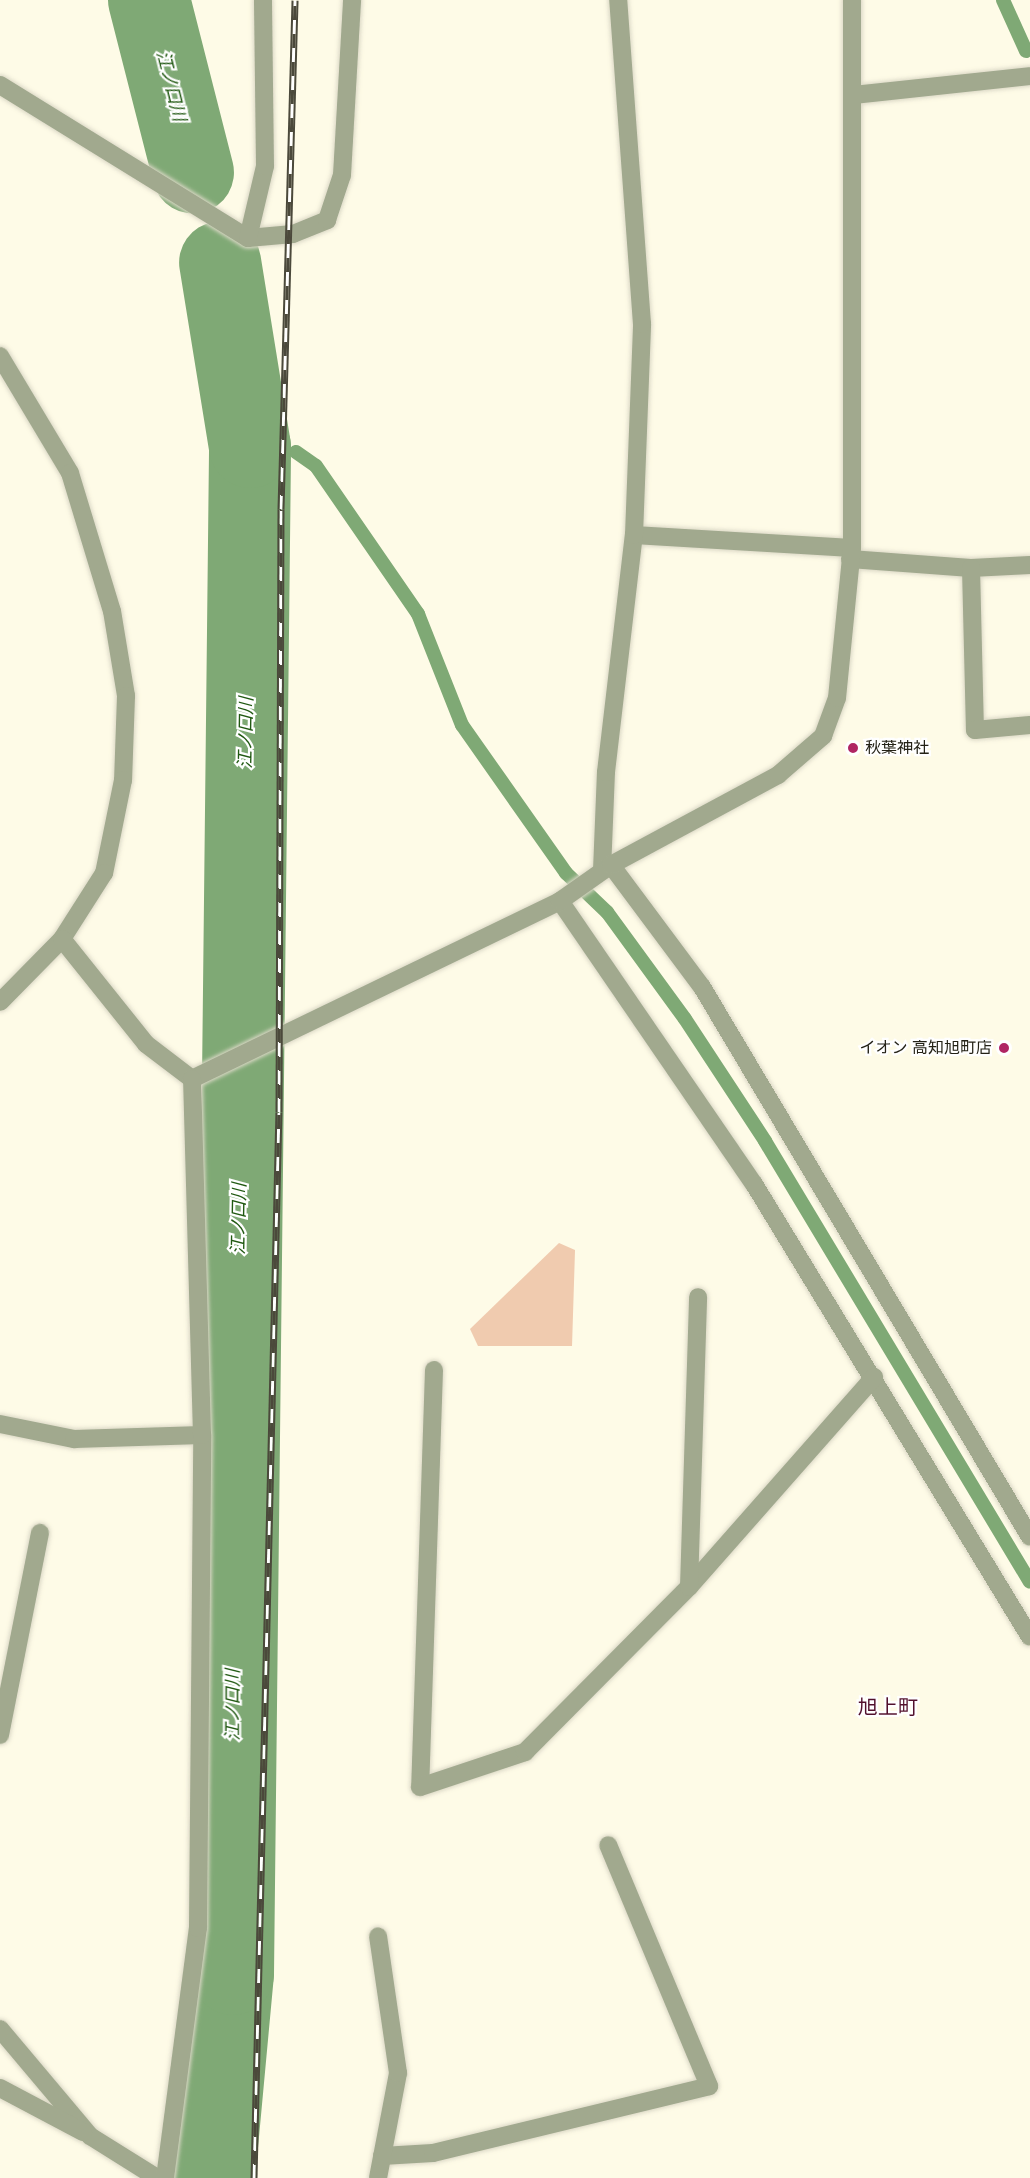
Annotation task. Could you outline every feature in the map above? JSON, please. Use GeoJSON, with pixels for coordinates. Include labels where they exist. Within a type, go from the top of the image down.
{"type":"FeatureCollection","features":[{"type":"Feature","properties":{"kind":"street"},"geometry":{"type":"LineString","coordinates":[[248,238],[265,166],[263,0]]}},
{"type":"Feature","properties":{"kind":"street"},"geometry":{"type":"LineString","coordinates":[[0,85],[248,238],[293,234],[327,220],[342,175],[352,0]]}},
{"type":"Feature","properties":{"kind":"street"},"geometry":{"type":"LineString","coordinates":[[618,0],[639,230],[634,535],[606,772],[603,871],[702,987],[1030,1537]]}},
{"type":"Feature","properties":{"kind":"street"},"geometry":{"type":"LineString","coordinates":[[192,1079],[210,1067],[264,1047],[561,900],[603,871],[778,776],[823,736],[837,698],[851,554],[852,0]]}},
{"type":"Feature","properties":{"kind":"street"},"geometry":{"type":"LineString","coordinates":[[853,96],[1030,76]]}},
{"type":"Feature","properties":{"kind":"street"},"geometry":{"type":"LineString","coordinates":[[0,356],[70,473],[112,611],[126,696],[123,780],[104,873],[62,939],[0,1002]]}},
{"type":"Feature","properties":{"kind":"street"},"geometry":{"type":"LineString","coordinates":[[634,535],[851,554],[971,568],[1030,566]]}},
{"type":"Feature","properties":{"kind":"street"},"geometry":{"type":"LineString","coordinates":[[971,568],[975,730],[1030,725]]}},
{"type":"Feature","properties":{"kind":"street"},"geometry":{"type":"LineString","coordinates":[[561,900],[754,1184],[874,1377],[1030,1637]]}},
{"type":"Feature","properties":{"kind":"street"},"geometry":{"type":"LineString","coordinates":[[62,939],[146,1044],[192,1079]]}},
{"type":"Feature","properties":{"kind":"street"},"geometry":{"type":"LineString","coordinates":[[165,2178],[198,1928],[202,1435],[192,1079]]}},
{"type":"Feature","properties":{"kind":"street"},"geometry":{"type":"LineString","coordinates":[[689,1587],[699,1297]]}},
{"type":"Feature","properties":{"kind":"street"},"geometry":{"type":"LineString","coordinates":[[434,1370],[420,1787],[525,1752],[689,1587],[874,1377]]}},
{"type":"Feature","properties":{"kind":"street"},"geometry":{"type":"LineString","coordinates":[[0,1424],[74,1439],[202,1435]]}},
{"type":"Feature","properties":{"kind":"street"},"geometry":{"type":"LineString","coordinates":[[0,1735],[40,1533]]}},
{"type":"Feature","properties":{"kind":"street"},"geometry":{"type":"LineString","coordinates":[[382,2156],[433,2153],[710,2086],[608,1845]]}},
{"type":"Feature","properties":{"kind":"street"},"geometry":{"type":"LineString","coordinates":[[378,1936],[398,2073],[378,2178]]}},
{"type":"Feature","properties":{"kind":"street"},"geometry":{"type":"LineString","coordinates":[[0,2029],[90,2136]]}},
{"type":"Feature","properties":{"kind":"street"},"geometry":{"type":"LineString","coordinates":[[0,2088],[90,2136],[157,2178]]}},
{"type":"Feature","properties":{"kind":"shaded area"},"geometry":{"type":"Polygon","coordinates":[[[559,1243],[575,1250],[572,1346],[478,1346],[470,1329],[559,1243]]]}},
{"type":"Feature","properties":{"kind":"waterway","name":"江ノ口川"},"geometry":{"type":"LineString","coordinates":[[149,0],[193,172]]}},
{"type":"Feature","properties":{"kind":"waterway"},"geometry":{"type":"LineString","coordinates":[[1003,0],[1026,51]]}},
{"type":"Feature","properties":{"kind":"waterway","name":"江ノ口川"},"geometry":{"type":"LineString","coordinates":[[214,2178],[233,1974],[250,447],[220,262]]}},
{"type":"Feature","properties":{"kind":"waterway"},"geometry":{"type":"LineString","coordinates":[[296,452],[316,466],[418,614],[462,725],[566,873],[607,912],[685,1019],[765,1141],[1030,1582]]}},
{"type":"Feature","properties":{"kind":"railway"},"geometry":{"type":"LineString","coordinates":[[254,2178],[279,1112],[281,509],[295,0]]}},
{"type":"Feature","properties":{"kind":"place","name":"秋葉神社"},"geometry":{"type":"Point","coordinates":[853,748]}},
{"type":"Feature","properties":{"kind":"place","name":"イオン 高知旭町店"},"geometry":{"type":"Point","coordinates":[1004,1048]}},
{"type":"Feature","properties":{"kind":"district","name":"旭上町"},"geometry":{"type":"Point","coordinates":[888,1707]}}]}
